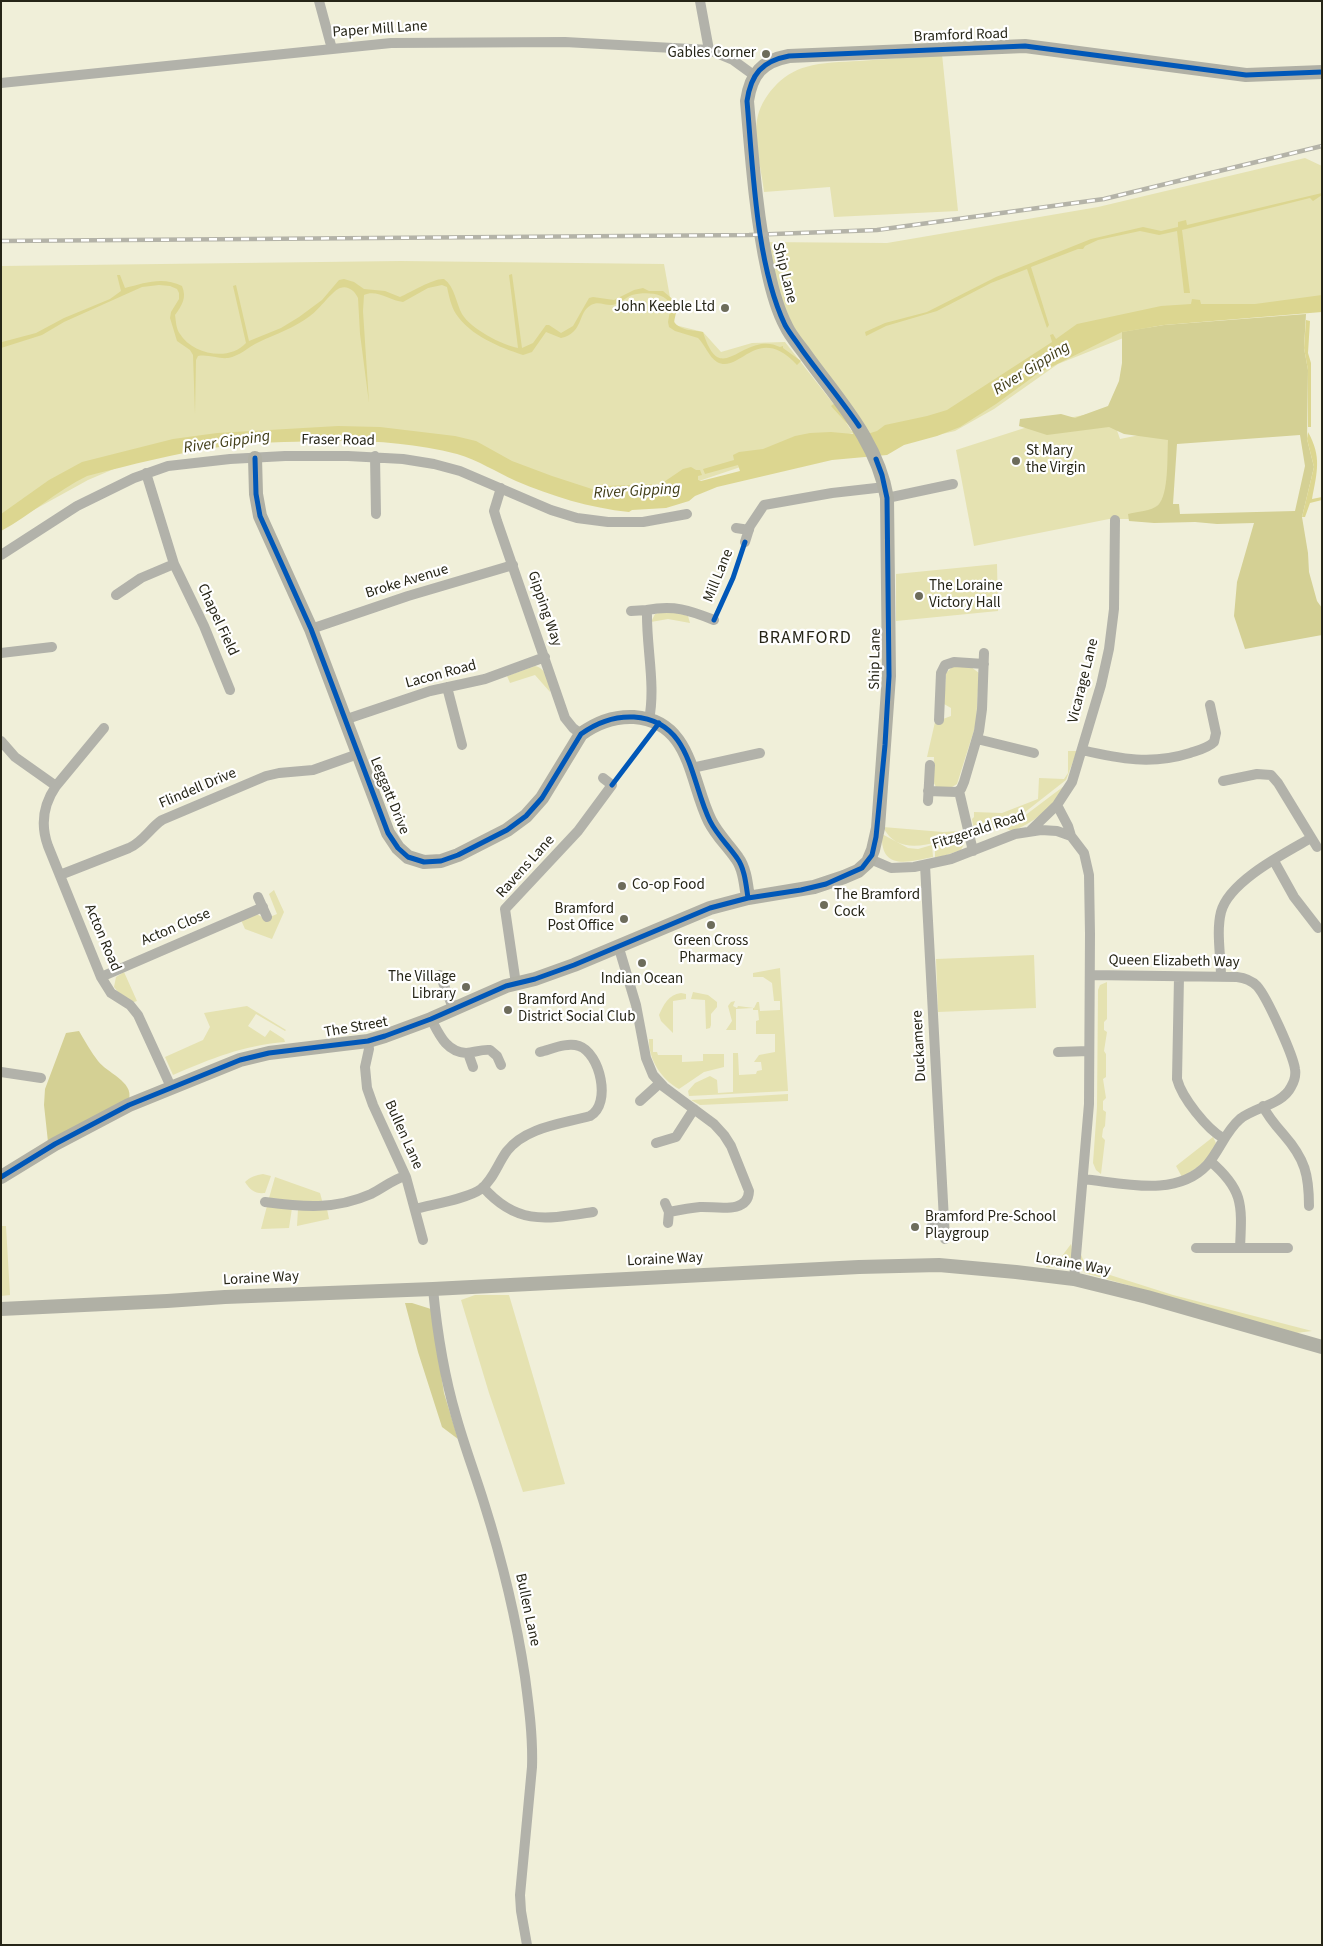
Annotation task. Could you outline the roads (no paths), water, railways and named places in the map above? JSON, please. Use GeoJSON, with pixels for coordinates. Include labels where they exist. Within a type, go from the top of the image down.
{"type":"FeatureCollection","features":[{"type":"Feature","properties":{"kind":"main road","name":"Bramford Road"},"geometry":{"type":"LineString","coordinates":[[755,76],[762,67],[789,56],[998,46],[1025,46],[1246,75],[1322,72]]}},
{"type":"Feature","properties":{"kind":"main road","name":"Ship Lane"},"geometry":{"type":"LineString","coordinates":[[755,76],[749,87],[747,101],[759,223],[774,296],[786,326],[826,384],[840,399],[859,426],[876,459],[886,492],[889,676],[878,828],[870,859]]}},
{"type":"Feature","properties":{"kind":"main road","name":"Leggatt Drive"},"geometry":{"type":"LineString","coordinates":[[255,458],[256,494],[260,516],[311,629],[388,833],[398,848],[408,857],[424,862],[441,861],[458,855],[507,830],[526,816],[542,798],[581,734]]}},
{"type":"Feature","properties":{"kind":"main road"},"geometry":{"type":"LineString","coordinates":[[581,734],[597,725],[629,717],[659,723],[678,740],[688,757],[710,823],[741,866],[748,898],[800,890],[830,882],[858,871],[870,859]]}},
{"type":"Feature","properties":{"kind":"main road","name":"The Street"},"geometry":{"type":"LineString","coordinates":[[1,1177],[108,1115],[171,1087],[246,1058],[269,1053],[368,1041],[398,1032],[453,1008],[516,984],[574,965],[710,908],[748,898]]}},
{"type":"Feature","properties":{"kind":"main road","name":"Loraine Way"},"geometry":{"type":"LineString","coordinates":[[1,1309],[890,1266],[956,1266],[1074,1279],[1147,1297],[1322,1347]]}},
{"type":"Feature","properties":{"kind":"street"},"geometry":{"type":"LineString","coordinates":[[319,1],[332,49]]}},
{"type":"Feature","properties":{"kind":"street"},"geometry":{"type":"LineString","coordinates":[[700,1],[709,50]]}},
{"type":"Feature","properties":{"kind":"street","name":"Paper Mill Lane"},"geometry":{"type":"LineString","coordinates":[[1,83],[332,49],[422,42],[565,42],[709,50],[733,60],[755,76]]}},
{"type":"Feature","properties":{"kind":"street","name":"Fraser Road"},"geometry":{"type":"LineString","coordinates":[[1,555],[90,498],[146,473],[182,464],[285,456],[375,456],[422,461],[446,467],[502,488],[551,510],[586,519],[644,522],[687,514]]}},
{"type":"Feature","properties":{"kind":"street"},"geometry":{"type":"LineString","coordinates":[[375,456],[376,514]]}},
{"type":"Feature","properties":{"kind":"street","name":"Chapel Field"},"geometry":{"type":"LineString","coordinates":[[146,473],[174,564],[208,634],[230,690]]}},
{"type":"Feature","properties":{"kind":"street"},"geometry":{"type":"LineString","coordinates":[[886,492],[954,484]]}},
{"type":"Feature","properties":{"kind":"street","name":"Gipping Way"},"geometry":{"type":"LineString","coordinates":[[502,488],[494,511],[565,718],[581,734]]}},
{"type":"Feature","properties":{"kind":"street","name":"Mill Lane"},"geometry":{"type":"LineString","coordinates":[[745,542],[749,530],[764,505],[832,493],[886,492]]}},
{"type":"Feature","properties":{"kind":"street","name":"Vicarage Lane"},"geometry":{"type":"LineString","coordinates":[[1031,830],[1057,805],[1072,782],[1101,685],[1109,649],[1114,609],[1115,520]]}},
{"type":"Feature","properties":{"kind":"street"},"geometry":{"type":"LineString","coordinates":[[736,528],[749,530]]}},
{"type":"Feature","properties":{"kind":"street"},"geometry":{"type":"LineString","coordinates":[[116,595],[141,578],[174,564]]}},
{"type":"Feature","properties":{"kind":"street","name":"Broke Avenue"},"geometry":{"type":"LineString","coordinates":[[311,629],[408,596],[513,565]]}},
{"type":"Feature","properties":{"kind":"street"},"geometry":{"type":"LineString","coordinates":[[631,611],[674,607],[714,620]]}},
{"type":"Feature","properties":{"kind":"street"},"geometry":{"type":"LineString","coordinates":[[647,610],[646,628],[652,699],[649,720]]}},
{"type":"Feature","properties":{"kind":"street"},"geometry":{"type":"LineString","coordinates":[[1,653],[52,647]]}},
{"type":"Feature","properties":{"kind":"street"},"geometry":{"type":"LineString","coordinates":[[973,851],[959,791],[964,782],[977,739],[982,709],[984,652]]}},
{"type":"Feature","properties":{"kind":"street","name":"Lacon Road"},"geometry":{"type":"LineString","coordinates":[[344,720],[447,687],[484,679],[545,657]]}},
{"type":"Feature","properties":{"kind":"street"},"geometry":{"type":"LineString","coordinates":[[939,720],[941,673],[945,665],[954,662],[984,664]]}},
{"type":"Feature","properties":{"kind":"street"},"geometry":{"type":"LineString","coordinates":[[447,687],[462,745]]}},
{"type":"Feature","properties":{"kind":"street"},"geometry":{"type":"LineString","coordinates":[[1082,750],[1129,759],[1156,761],[1176,758],[1206,748],[1214,742],[1216,733],[1210,705]]}},
{"type":"Feature","properties":{"kind":"street","name":"Acton Road"},"geometry":{"type":"LineString","coordinates":[[104,728],[56,786],[45,806],[43,828],[48,846],[102,977],[111,993],[130,1005],[138,1015],[171,1087]]}},
{"type":"Feature","properties":{"kind":"street"},"geometry":{"type":"LineString","coordinates":[[977,739],[1034,753]]}},
{"type":"Feature","properties":{"kind":"street"},"geometry":{"type":"LineString","coordinates":[[1,742],[15,757],[56,786]]}},
{"type":"Feature","properties":{"kind":"street"},"geometry":{"type":"LineString","coordinates":[[692,768],[760,753]]}},
{"type":"Feature","properties":{"kind":"street","name":"Flindell Drive"},"geometry":{"type":"LineString","coordinates":[[60,876],[130,848],[138,843],[154,825],[162,820],[258,780],[279,773],[317,769],[358,754]]}},
{"type":"Feature","properties":{"kind":"street"},"geometry":{"type":"LineString","coordinates":[[930,765],[928,796],[959,791]]}},
{"type":"Feature","properties":{"kind":"street"},"geometry":{"type":"LineString","coordinates":[[1221,977],[1220,921],[1224,904],[1235,887],[1274,861],[1314,842],[1272,775],[1256,774],[1223,781]]}},
{"type":"Feature","properties":{"kind":"street","name":"Ravens Lane"},"geometry":{"type":"LineString","coordinates":[[516,984],[505,909],[578,831],[612,785],[603,778]]}},
{"type":"Feature","properties":{"kind":"street"},"geometry":{"type":"LineString","coordinates":[[1057,805],[1071,836],[1081,847],[1088,868],[1090,976],[1089,1104],[1074,1279]]}},
{"type":"Feature","properties":{"kind":"street","name":"Fitzgerald Road"},"geometry":{"type":"LineString","coordinates":[[870,859],[885,867],[894,869],[925,865],[973,851],[1015,834],[1031,830],[1054,830],[1071,836]]}},
{"type":"Feature","properties":{"kind":"street"},"geometry":{"type":"LineString","coordinates":[[1274,861],[1294,897],[1318,928]]}},
{"type":"Feature","properties":{"kind":"street","name":"Duckamere"},"geometry":{"type":"LineString","coordinates":[[925,865],[944,1240]]}},
{"type":"Feature","properties":{"kind":"street","name":"Acton Close"},"geometry":{"type":"LineString","coordinates":[[102,977],[265,912],[258,896]]}},
{"type":"Feature","properties":{"kind":"street"},"geometry":{"type":"LineString","coordinates":[[618,945],[636,1005],[646,1058],[653,1075],[660,1083],[714,1124],[724,1135],[731,1146],[748,1188],[749,1196],[744,1203],[730,1208],[695,1207],[667,1213]]}},
{"type":"Feature","properties":{"kind":"street"},"geometry":{"type":"LineString","coordinates":[[440,975],[453,1008]]}},
{"type":"Feature","properties":{"kind":"street","name":"Queen Elizabeth Way"},"geometry":{"type":"LineString","coordinates":[[1084,1179],[1165,1186],[1187,1179],[1199,1172],[1210,1161],[1223,1138],[1238,1121],[1282,1098],[1291,1088],[1295,1076],[1294,1063],[1266,1000],[1259,988],[1246,979],[1221,977],[1090,976]]}},
{"type":"Feature","properties":{"kind":"street"},"geometry":{"type":"LineString","coordinates":[[1178,977],[1177,1080],[1183,1094],[1210,1128],[1223,1138]]}},
{"type":"Feature","properties":{"kind":"street"},"geometry":{"type":"LineString","coordinates":[[431,1019],[446,1044],[453,1050],[468,1053],[490,1050],[497,1056],[500,1065]]}},
{"type":"Feature","properties":{"kind":"street","name":"Bullen Lane"},"geometry":{"type":"LineString","coordinates":[[368,1041],[369,1049],[365,1067],[367,1088],[405,1176],[423,1240]]}},
{"type":"Feature","properties":{"kind":"street"},"geometry":{"type":"LineString","coordinates":[[415,1210],[471,1194],[483,1187],[510,1148],[524,1136],[535,1131],[590,1116],[597,1111],[601,1102],[602,1092],[596,1065],[588,1051],[579,1046],[569,1045],[540,1052]]}},
{"type":"Feature","properties":{"kind":"street"},"geometry":{"type":"LineString","coordinates":[[1058,1052],[1089,1051]]}},
{"type":"Feature","properties":{"kind":"street"},"geometry":{"type":"LineString","coordinates":[[468,1053],[474,1067]]}},
{"type":"Feature","properties":{"kind":"street"},"geometry":{"type":"LineString","coordinates":[[1,1072],[41,1078]]}},
{"type":"Feature","properties":{"kind":"street"},"geometry":{"type":"LineString","coordinates":[[640,1101],[660,1083]]}},
{"type":"Feature","properties":{"kind":"street"},"geometry":{"type":"LineString","coordinates":[[1264,1106],[1268,1115],[1289,1140],[1304,1163],[1309,1187],[1309,1206]]}},
{"type":"Feature","properties":{"kind":"street"},"geometry":{"type":"LineString","coordinates":[[656,1143],[676,1137],[694,1109]]}},
{"type":"Feature","properties":{"kind":"street"},"geometry":{"type":"LineString","coordinates":[[1210,1161],[1231,1180],[1238,1196],[1241,1213],[1240,1248]]}},
{"type":"Feature","properties":{"kind":"street"},"geometry":{"type":"LineString","coordinates":[[265,1202],[303,1207],[335,1204],[371,1194],[391,1181],[405,1176]]}},
{"type":"Feature","properties":{"kind":"street"},"geometry":{"type":"LineString","coordinates":[[483,1187],[502,1206],[522,1215],[545,1218],[593,1212]]}},
{"type":"Feature","properties":{"kind":"street"},"geometry":{"type":"LineString","coordinates":[[931,1227],[944,1226]]}},
{"type":"Feature","properties":{"kind":"street"},"geometry":{"type":"LineString","coordinates":[[1196,1248],[1288,1248]]}},
{"type":"Feature","properties":{"kind":"street","name":"Bullen Lane"},"geometry":{"type":"LineString","coordinates":[[433,1289],[441,1345],[453,1406],[510,1594],[529,1705],[533,1750],[520,1894],[520,1911],[527,1945]]}},
{"type":"Feature","properties":{"kind":"water"},"geometry":{"type":"Polygon","coordinates":[[[1322,193],[1313,201],[1310,198],[1182,230],[1190,293],[1184,293],[1177,231],[1159,235],[1140,231],[1098,240],[1085,246],[1083,249],[1078,249],[1031,267],[1049,325],[1047,328],[1027,269],[991,283],[937,311],[886,326],[866,336],[865,332],[885,323],[927,312],[996,277],[1091,239],[1143,227],[1161,231],[1178,227],[1178,222],[1186,220],[1187,225],[1322,193]]]}},
{"type":"Feature","properties":{"kind":"water"},"geometry":{"type":"Polygon","coordinates":[[[512,274],[522,348],[533,343],[546,325],[561,333],[573,326],[589,298],[614,300],[634,290],[643,288],[649,291],[663,291],[676,302],[677,308],[674,322],[683,329],[703,332],[714,355],[727,358],[751,347],[761,344],[773,344],[780,347],[783,346],[783,348],[801,361],[797,365],[783,353],[771,348],[751,352],[734,362],[725,364],[717,362],[698,338],[675,331],[669,327],[671,305],[659,295],[648,293],[632,295],[614,305],[599,303],[591,305],[573,332],[561,338],[546,332],[532,352],[523,355],[486,340],[469,329],[456,314],[451,304],[447,287],[442,285],[428,288],[403,302],[374,293],[364,295],[363,311],[369,403],[360,334],[358,298],[353,291],[346,287],[337,290],[314,313],[304,320],[236,355],[228,358],[198,356],[196,360],[195,414],[193,355],[190,350],[177,341],[170,318],[171,312],[179,299],[179,293],[177,289],[170,286],[142,287],[64,322],[42,335],[1,348],[2,342],[36,333],[64,318],[110,299],[121,291],[117,275],[120,275],[125,288],[161,281],[168,281],[182,286],[183,301],[175,315],[178,330],[193,347],[211,353],[221,354],[230,352],[239,349],[246,343],[233,286],[236,285],[249,341],[281,328],[299,317],[322,300],[339,280],[344,279],[354,282],[364,289],[385,291],[400,297],[429,283],[444,279],[453,291],[466,320],[479,331],[518,348],[509,275],[512,274]]]}},
{"type":"Feature","properties":{"kind":"water"},"geometry":{"type":"Polygon","coordinates":[[[1322,295],[1322,312],[1164,325],[1122,332],[1037,374],[960,427],[937,436],[904,445],[887,455],[832,460],[717,487],[695,496],[689,501],[666,508],[632,510],[629,512],[585,504],[516,481],[457,454],[424,447],[356,441],[284,442],[233,445],[203,450],[87,476],[1,531],[1,514],[49,480],[82,462],[173,439],[217,433],[338,426],[380,427],[455,436],[476,441],[512,461],[595,490],[618,493],[646,492],[683,469],[691,467],[700,470],[702,475],[698,476],[698,480],[701,481],[740,471],[738,465],[705,474],[703,469],[734,460],[733,455],[739,452],[763,449],[795,436],[831,432],[853,434],[851,428],[831,406],[835,403],[864,435],[877,431],[885,425],[947,410],[1052,342],[1050,335],[1053,334],[1056,339],[1077,324],[1161,306],[1191,304],[1192,299],[1200,300],[1201,304],[1255,304],[1322,295]]]}},
{"type":"Feature","properties":{"kind":"water"},"geometry":{"type":"Polygon","coordinates":[[[1306,320],[1310,321],[1308,353],[1311,363],[1311,427],[1308,427],[1308,370],[1304,348],[1306,320]]]}},
{"type":"Feature","properties":{"kind":"water"},"geometry":{"type":"Polygon","coordinates":[[[1308,432],[1317,457],[1317,473],[1312,499],[1322,497],[1322,500],[1310,503],[1305,517],[1302,517],[1314,467],[1307,439],[1308,432]]]}},
{"type":"Feature","properties":{"kind":"waterway","name":"River Gipping"},"geometry":{"type":"LineString","coordinates":[[603,494],[661,492]]}},
{"type":"Feature","properties":{"kind":"railway"},"geometry":{"type":"LineString","coordinates":[[1,241],[749,235],[877,230],[1104,199],[1322,146]]}},
{"type":"Feature","properties":{"kind":"place","name":"Gables Corner"},"geometry":{"type":"Point","coordinates":[766,54]}},
{"type":"Feature","properties":{"kind":"place","name":"John Keeble Ltd"},"geometry":{"type":"Point","coordinates":[725,308]}},
{"type":"Feature","properties":{"kind":"place","name":"St Mary the Virgin"},"geometry":{"type":"Point","coordinates":[1016,461]}},
{"type":"Feature","properties":{"kind":"place","name":"The Loraine Victory Hall"},"geometry":{"type":"Point","coordinates":[919,596]}},
{"type":"Feature","properties":{"kind":"place","name":"Co-op Food"},"geometry":{"type":"Point","coordinates":[622,886]}},
{"type":"Feature","properties":{"kind":"place","name":"The Bramford Cock"},"geometry":{"type":"Point","coordinates":[824,905]}},
{"type":"Feature","properties":{"kind":"place","name":"Bramford Post Office"},"geometry":{"type":"Point","coordinates":[624,919]}},
{"type":"Feature","properties":{"kind":"place","name":"Green Cross Pharmacy"},"geometry":{"type":"Point","coordinates":[711,925]}},
{"type":"Feature","properties":{"kind":"place","name":"Indian Ocean"},"geometry":{"type":"Point","coordinates":[642,963]}},
{"type":"Feature","properties":{"kind":"place","name":"The Village Library"},"geometry":{"type":"Point","coordinates":[466,987]}},
{"type":"Feature","properties":{"kind":"place","name":"Bramford And District Social Club"},"geometry":{"type":"Point","coordinates":[508,1010]}},
{"type":"Feature","properties":{"kind":"place","name":"Bramford Pre-School Playgroup"},"geometry":{"type":"Point","coordinates":[915,1227]}},
{"type":"Feature","properties":{"kind":"district","name":"BRAMFORD"},"geometry":{"type":"Point","coordinates":[805,639]}}]}
